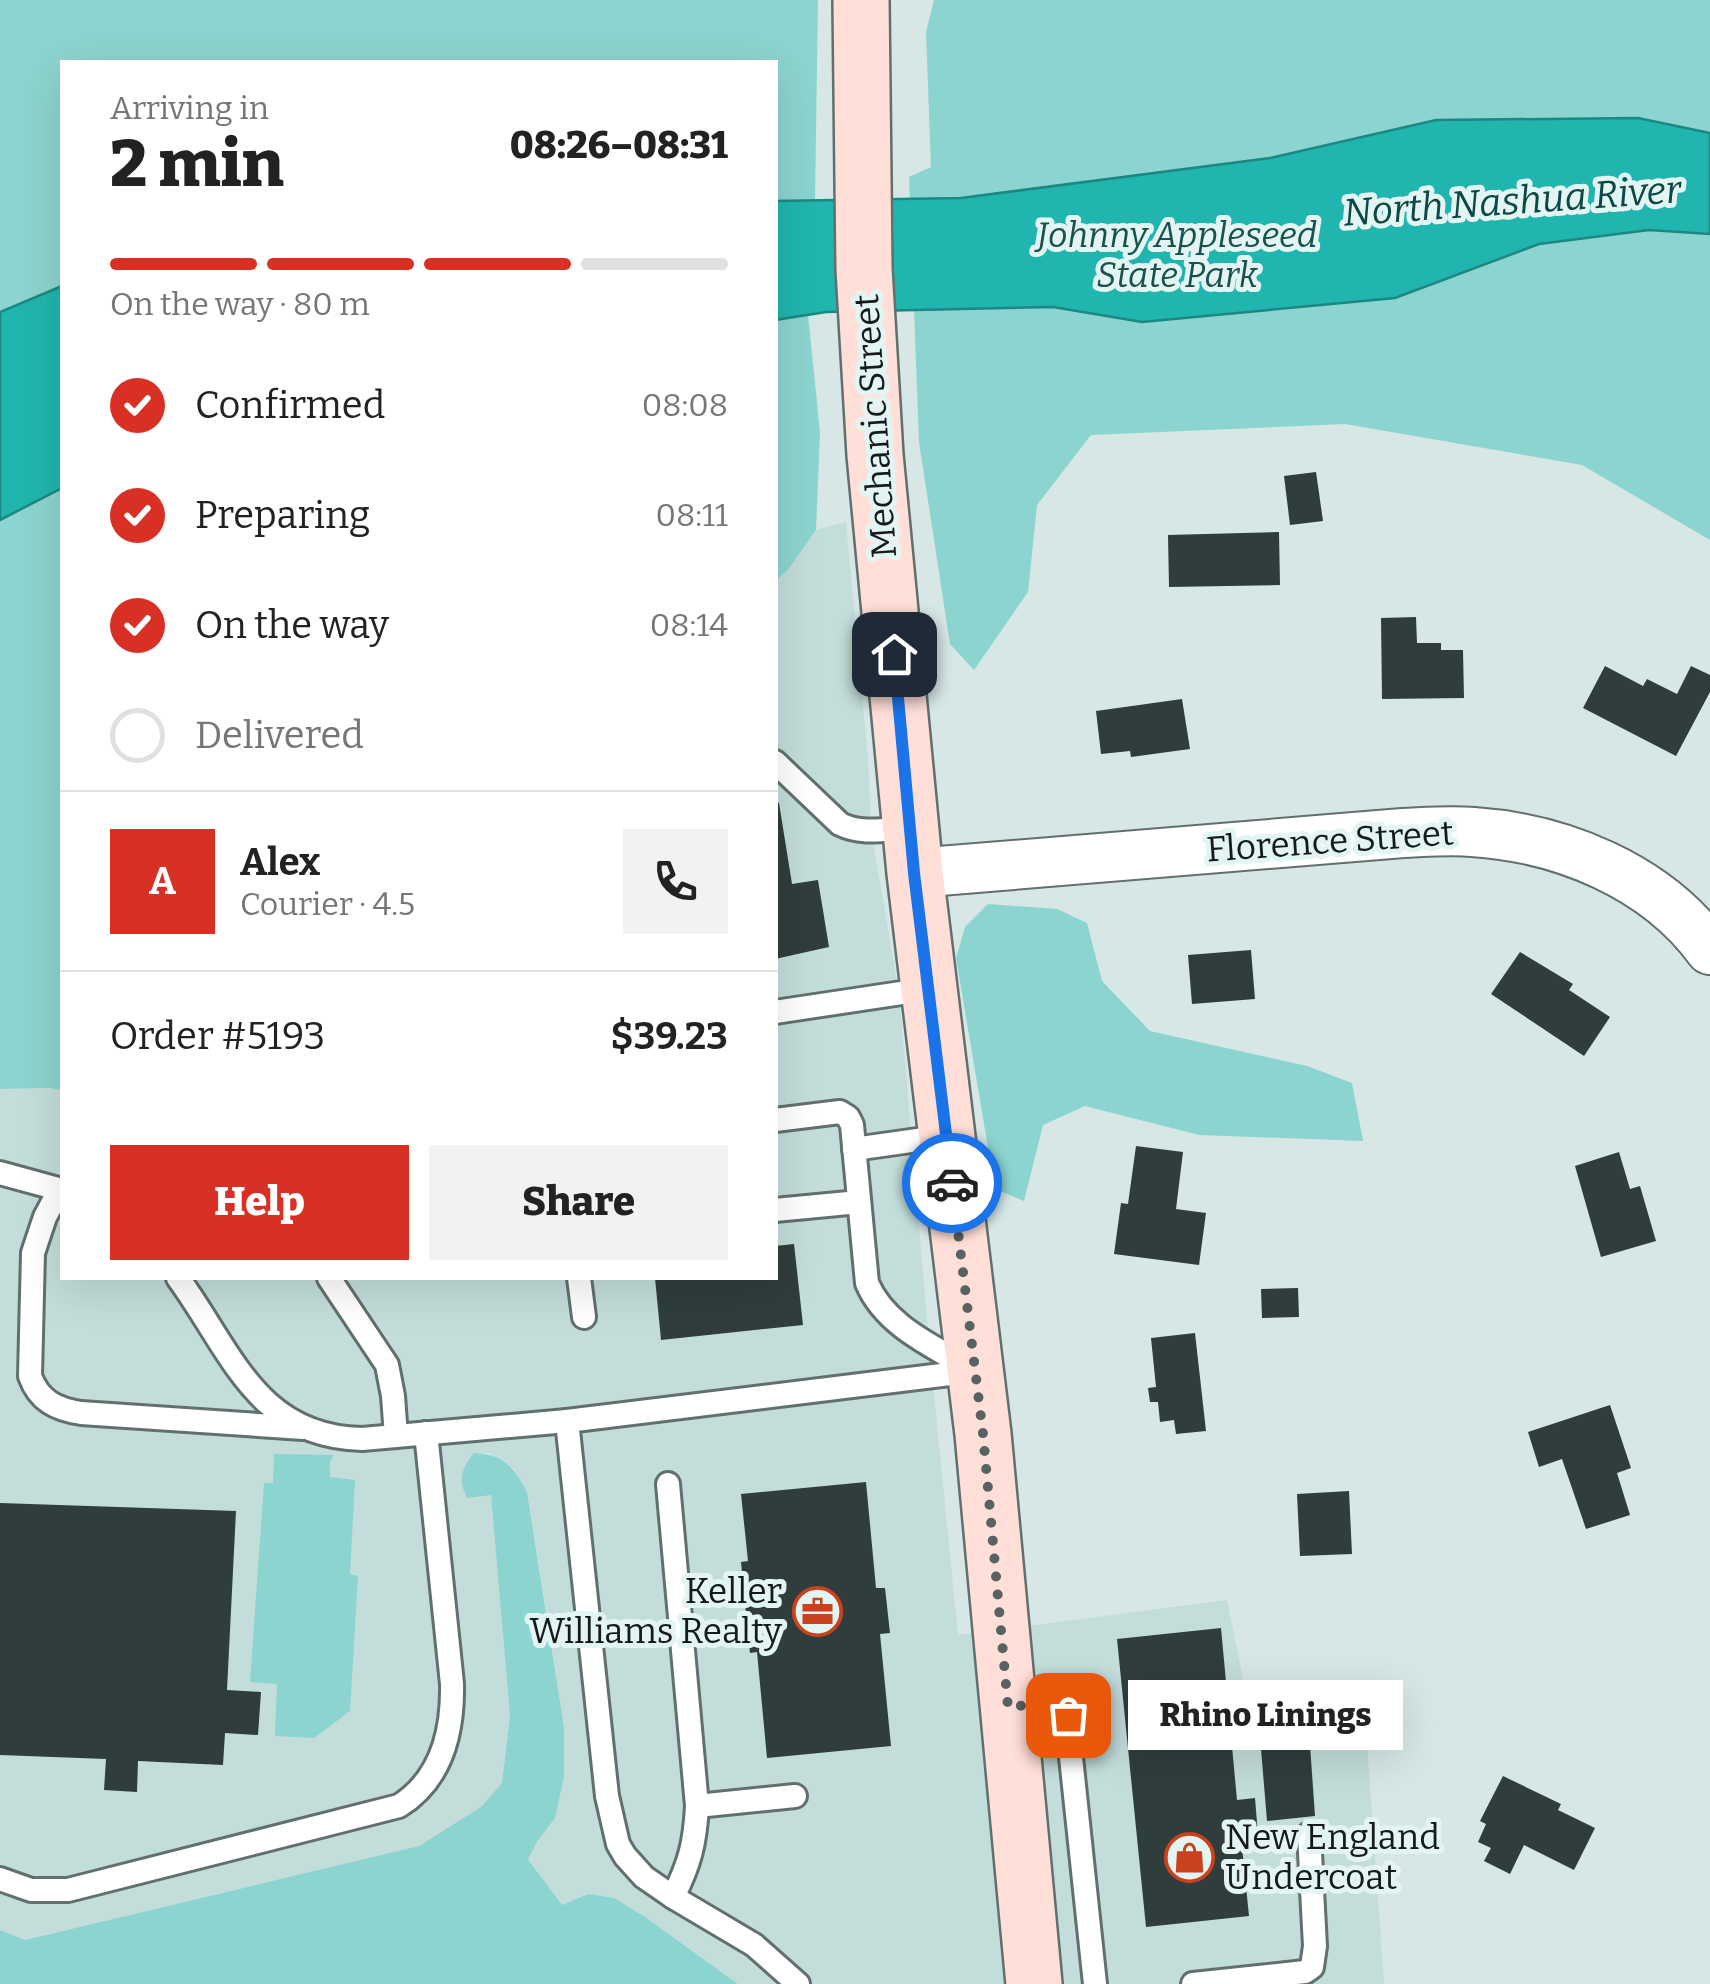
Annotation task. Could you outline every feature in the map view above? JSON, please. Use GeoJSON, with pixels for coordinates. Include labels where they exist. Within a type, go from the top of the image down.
{"type":"FeatureCollection","features":[{"type":"Feature","properties":{"kind":"main road","name":"Mechanic Street"},"geometry":{"type":"LineString","coordinates":[[860,0],[864,269],[875,456],[928,989],[983,1434],[1034,1984]]}},
{"type":"Feature","properties":{"kind":"street","name":"Florence Street"},"geometry":{"type":"LineString","coordinates":[[913,850],[1448,831],[1486,833],[1554,846],[1622,874],[1680,916],[1710,950]]}},
{"type":"Feature","properties":{"kind":"lane"},"geometry":{"type":"LineString","coordinates":[[778,765],[840,824],[913,850]]}},
{"type":"Feature","properties":{"kind":"lane"},"geometry":{"type":"LineString","coordinates":[[778,1012],[928,989]]}},
{"type":"Feature","properties":{"kind":"lane"},"geometry":{"type":"LineString","coordinates":[[778,1120],[840,1112],[848,1117],[852,1125],[867,1283],[874,1300],[886,1315],[974,1371]]}},
{"type":"Feature","properties":{"kind":"lane"},"geometry":{"type":"LineString","coordinates":[[854,1150],[946,1136]]}},
{"type":"Feature","properties":{"kind":"lane"},"geometry":{"type":"LineString","coordinates":[[0,1173],[60,1189]]}},
{"type":"Feature","properties":{"kind":"lane"},"geometry":{"type":"LineString","coordinates":[[60,1191],[37,1236],[32,1270],[30,1376],[45,1400],[81,1413],[303,1428]]}},
{"type":"Feature","properties":{"kind":"lane"},"geometry":{"type":"LineString","coordinates":[[778,1210],[859,1202]]}},
{"type":"Feature","properties":{"kind":"lane"},"geometry":{"type":"LineString","coordinates":[[179,1280],[253,1390],[285,1418],[334,1438],[362,1439],[568,1420],[974,1371]]}},
{"type":"Feature","properties":{"kind":"lane"},"geometry":{"type":"LineString","coordinates":[[329,1280],[387,1365],[396,1436]]}},
{"type":"Feature","properties":{"kind":"lane"},"geometry":{"type":"LineString","coordinates":[[579,1280],[584,1316]]}},
{"type":"Feature","properties":{"kind":"lane"},"geometry":{"type":"LineString","coordinates":[[568,1420],[607,1796],[618,1844],[644,1877],[754,1946],[798,1984]]}},
{"type":"Feature","properties":{"kind":"lane"},"geometry":{"type":"LineString","coordinates":[[0,1879],[31,1890],[68,1890],[399,1806],[427,1783],[444,1750],[452,1684],[426,1432]]}},
{"type":"Feature","properties":{"kind":"lane"},"geometry":{"type":"LineString","coordinates":[[668,1484],[697,1806],[695,1840],[673,1897]]}},
{"type":"Feature","properties":{"kind":"lane"},"geometry":{"type":"LineString","coordinates":[[1008,1707],[1058,1702],[1068,1715],[1095,1984]]}},
{"type":"Feature","properties":{"kind":"lane"},"geometry":{"type":"LineString","coordinates":[[697,1806],[794,1796]]}},
{"type":"Feature","properties":{"kind":"lane"},"geometry":{"type":"LineString","coordinates":[[1192,1984],[1305,1972],[1312,1967],[1316,1946],[1309,1834]]}},
{"type":"Feature","properties":{"kind":"shaded area"},"geometry":{"type":"Polygon","coordinates":[[[846,522],[871,830],[899,993],[958,1635],[1227,1600],[1254,1734],[1366,1729],[1384,1984],[738,1984],[645,1917],[588,1894],[562,1905],[528,1858],[538,1840],[564,1727],[541,1577],[527,1492],[514,1469],[488,1453],[475,1453],[491,1494],[510,1716],[502,1783],[481,1807],[419,1846],[25,1940],[0,1930],[0,1089],[60,1090],[60,1280],[778,1280],[778,578],[816,530],[846,522]]]}},
{"type":"Feature","properties":{"kind":"green space"},"geometry":{"type":"Polygon","coordinates":[[[0,0],[818,0],[815,200],[778,201],[778,60],[60,60],[60,287],[0,312],[0,0]]]}},
{"type":"Feature","properties":{"kind":"green space","name":"Johnny Appleseed State Park"},"geometry":{"type":"Polygon","coordinates":[[[934,0],[1710,0],[1710,540],[1582,465],[1345,424],[1091,435],[1037,505],[1028,592],[974,670],[950,644],[919,442],[909,177],[931,167],[926,32],[934,0]]]}},
{"type":"Feature","properties":{"kind":"green space"},"geometry":{"type":"Polygon","coordinates":[[[808,315],[820,432],[816,530],[778,578],[778,320],[808,315]]]}},
{"type":"Feature","properties":{"kind":"green space"},"geometry":{"type":"Polygon","coordinates":[[[60,489],[60,1090],[0,1089],[0,520],[60,489]]]}},
{"type":"Feature","properties":{"kind":"green space"},"geometry":{"type":"Polygon","coordinates":[[[988,904],[1057,909],[1087,923],[1102,981],[1150,1031],[1307,1066],[1352,1083],[1363,1141],[1199,1135],[1085,1106],[1043,1125],[1024,1201],[995,1189],[956,958],[965,927],[988,904]]]}},
{"type":"Feature","properties":{"kind":"green space"},"geometry":{"type":"Polygon","coordinates":[[[474,1453],[493,1456],[507,1464],[527,1492],[564,1727],[564,1777],[555,1818],[528,1859],[562,1905],[588,1894],[614,1898],[738,1984],[0,1984],[0,1930],[25,1940],[419,1846],[481,1807],[502,1783],[510,1716],[491,1495],[467,1498],[462,1485],[464,1469],[474,1453]]]}},
{"type":"Feature","properties":{"kind":"green space"},"geometry":{"type":"Polygon","coordinates":[[[274,1454],[334,1455],[330,1477],[355,1480],[350,1574],[358,1576],[350,1711],[314,1738],[275,1736],[277,1684],[250,1682],[264,1483],[273,1483],[274,1454]]]}},
{"type":"Feature","properties":{"kind":"water","name":"North Nashua River"},"geometry":{"type":"Polygon","coordinates":[[[1638,118],[1710,133],[1710,234],[1649,230],[1539,244],[1395,298],[1142,322],[1053,307],[826,312],[778,320],[778,201],[961,198],[1270,158],[1436,120],[1638,118]]]}},
{"type":"Feature","properties":{"kind":"water"},"geometry":{"type":"Polygon","coordinates":[[[60,287],[60,489],[0,520],[0,312],[60,287]]]}},
{"type":"Feature","properties":{"kind":"building"},"geometry":{"type":"Polygon","coordinates":[[[1316,472],[1323,521],[1290,525],[1284,476],[1316,472]]]}},
{"type":"Feature","properties":{"kind":"building"},"geometry":{"type":"Polygon","coordinates":[[[1279,532],[1280,585],[1169,587],[1168,535],[1279,532]]]}},
{"type":"Feature","properties":{"kind":"building"},"geometry":{"type":"Polygon","coordinates":[[[1416,617],[1417,643],[1441,643],[1441,650],[1463,650],[1464,698],[1382,699],[1381,618],[1416,617]]]}},
{"type":"Feature","properties":{"kind":"building"},"geometry":{"type":"Polygon","coordinates":[[[1605,666],[1643,686],[1647,679],[1677,694],[1691,666],[1710,675],[1710,692],[1676,756],[1583,708],[1605,666]]]}},
{"type":"Feature","properties":{"kind":"building"},"geometry":{"type":"Polygon","coordinates":[[[1182,699],[1190,749],[1131,757],[1130,751],[1101,754],[1096,711],[1182,699]]]}},
{"type":"Feature","properties":{"kind":"building"},"geometry":{"type":"Polygon","coordinates":[[[778,803],[792,884],[818,880],[829,947],[778,958],[778,803]]]}},
{"type":"Feature","properties":{"kind":"building"},"geometry":{"type":"Polygon","coordinates":[[[1251,950],[1255,999],[1192,1004],[1188,955],[1251,950]]]}},
{"type":"Feature","properties":{"kind":"building"},"geometry":{"type":"Polygon","coordinates":[[[1520,952],[1573,984],[1569,990],[1610,1017],[1584,1056],[1491,994],[1520,952]]]}},
{"type":"Feature","properties":{"kind":"building"},"geometry":{"type":"Polygon","coordinates":[[[1136,1146],[1183,1152],[1176,1209],[1206,1213],[1199,1265],[1114,1254],[1121,1203],[1128,1204],[1136,1146]]]}},
{"type":"Feature","properties":{"kind":"building"},"geometry":{"type":"Polygon","coordinates":[[[1619,1152],[1630,1189],[1640,1186],[1656,1241],[1601,1257],[1575,1166],[1619,1152]]]}},
{"type":"Feature","properties":{"kind":"building"},"geometry":{"type":"Polygon","coordinates":[[[794,1244],[803,1325],[661,1340],[655,1280],[778,1280],[778,1246],[794,1244]]]}},
{"type":"Feature","properties":{"kind":"building"},"geometry":{"type":"Polygon","coordinates":[[[1298,1288],[1299,1317],[1262,1318],[1261,1289],[1298,1288]]]}},
{"type":"Feature","properties":{"kind":"building"},"geometry":{"type":"Polygon","coordinates":[[[1195,1333],[1206,1431],[1176,1434],[1174,1420],[1160,1422],[1158,1402],[1150,1402],[1148,1388],[1156,1387],[1151,1338],[1195,1333]]]}},
{"type":"Feature","properties":{"kind":"building"},"geometry":{"type":"Polygon","coordinates":[[[1610,1405],[1631,1468],[1617,1473],[1630,1515],[1586,1529],[1562,1459],[1539,1467],[1528,1432],[1610,1405]]]}},
{"type":"Feature","properties":{"kind":"building","name":"Keller Williams Realty"},"geometry":{"type":"Polygon","coordinates":[[[866,1482],[876,1588],[885,1588],[890,1633],[880,1634],[891,1746],[767,1758],[757,1652],[750,1653],[741,1562],[748,1561],[741,1494],[866,1482]]]}},
{"type":"Feature","properties":{"kind":"building"},"geometry":{"type":"Polygon","coordinates":[[[1349,1491],[1352,1554],[1300,1556],[1297,1494],[1349,1491]]]}},
{"type":"Feature","properties":{"kind":"building"},"geometry":{"type":"Polygon","coordinates":[[[0,1503],[236,1511],[227,1690],[261,1692],[258,1735],[225,1733],[223,1765],[138,1761],[137,1792],[104,1790],[106,1759],[0,1755],[0,1503]]]}},
{"type":"Feature","properties":{"kind":"building"},"geometry":{"type":"Polygon","coordinates":[[[1221,1628],[1237,1800],[1255,1798],[1258,1835],[1241,1837],[1249,1916],[1146,1927],[1117,1639],[1221,1628]]]}},
{"type":"Feature","properties":{"kind":"building"},"geometry":{"type":"Polygon","coordinates":[[[1310,1745],[1315,1816],[1267,1821],[1261,1749],[1310,1745]]]}},
{"type":"Feature","properties":{"kind":"building"},"geometry":{"type":"Polygon","coordinates":[[[1503,1776],[1561,1804],[1558,1810],[1595,1828],[1574,1870],[1524,1845],[1510,1874],[1484,1861],[1491,1848],[1478,1842],[1486,1824],[1480,1821],[1503,1776]]]}},
{"type":"Feature","properties":{"kind":"way so far"},"geometry":{"type":"LineString","coordinates":[[952,1183],[983,1434],[1008,1707],[1058,1702],[1068,1715]]}},
{"type":"Feature","properties":{"kind":"place","name":"Keller Williams Realty"},"geometry":{"type":"Point","coordinates":[817,1611]}},
{"type":"Feature","properties":{"kind":"place","name":"Rhino Linings"},"geometry":{"type":"Point","coordinates":[1068,1715]}},
{"type":"Feature","properties":{"kind":"place","name":"New England Undercoat"},"geometry":{"type":"Point","coordinates":[1190,1857]}},
{"type":"Feature","properties":{"kind":"route"},"geometry":{"type":"LineString","coordinates":[[894,654],[914,873],[952,1183]]}}]}
